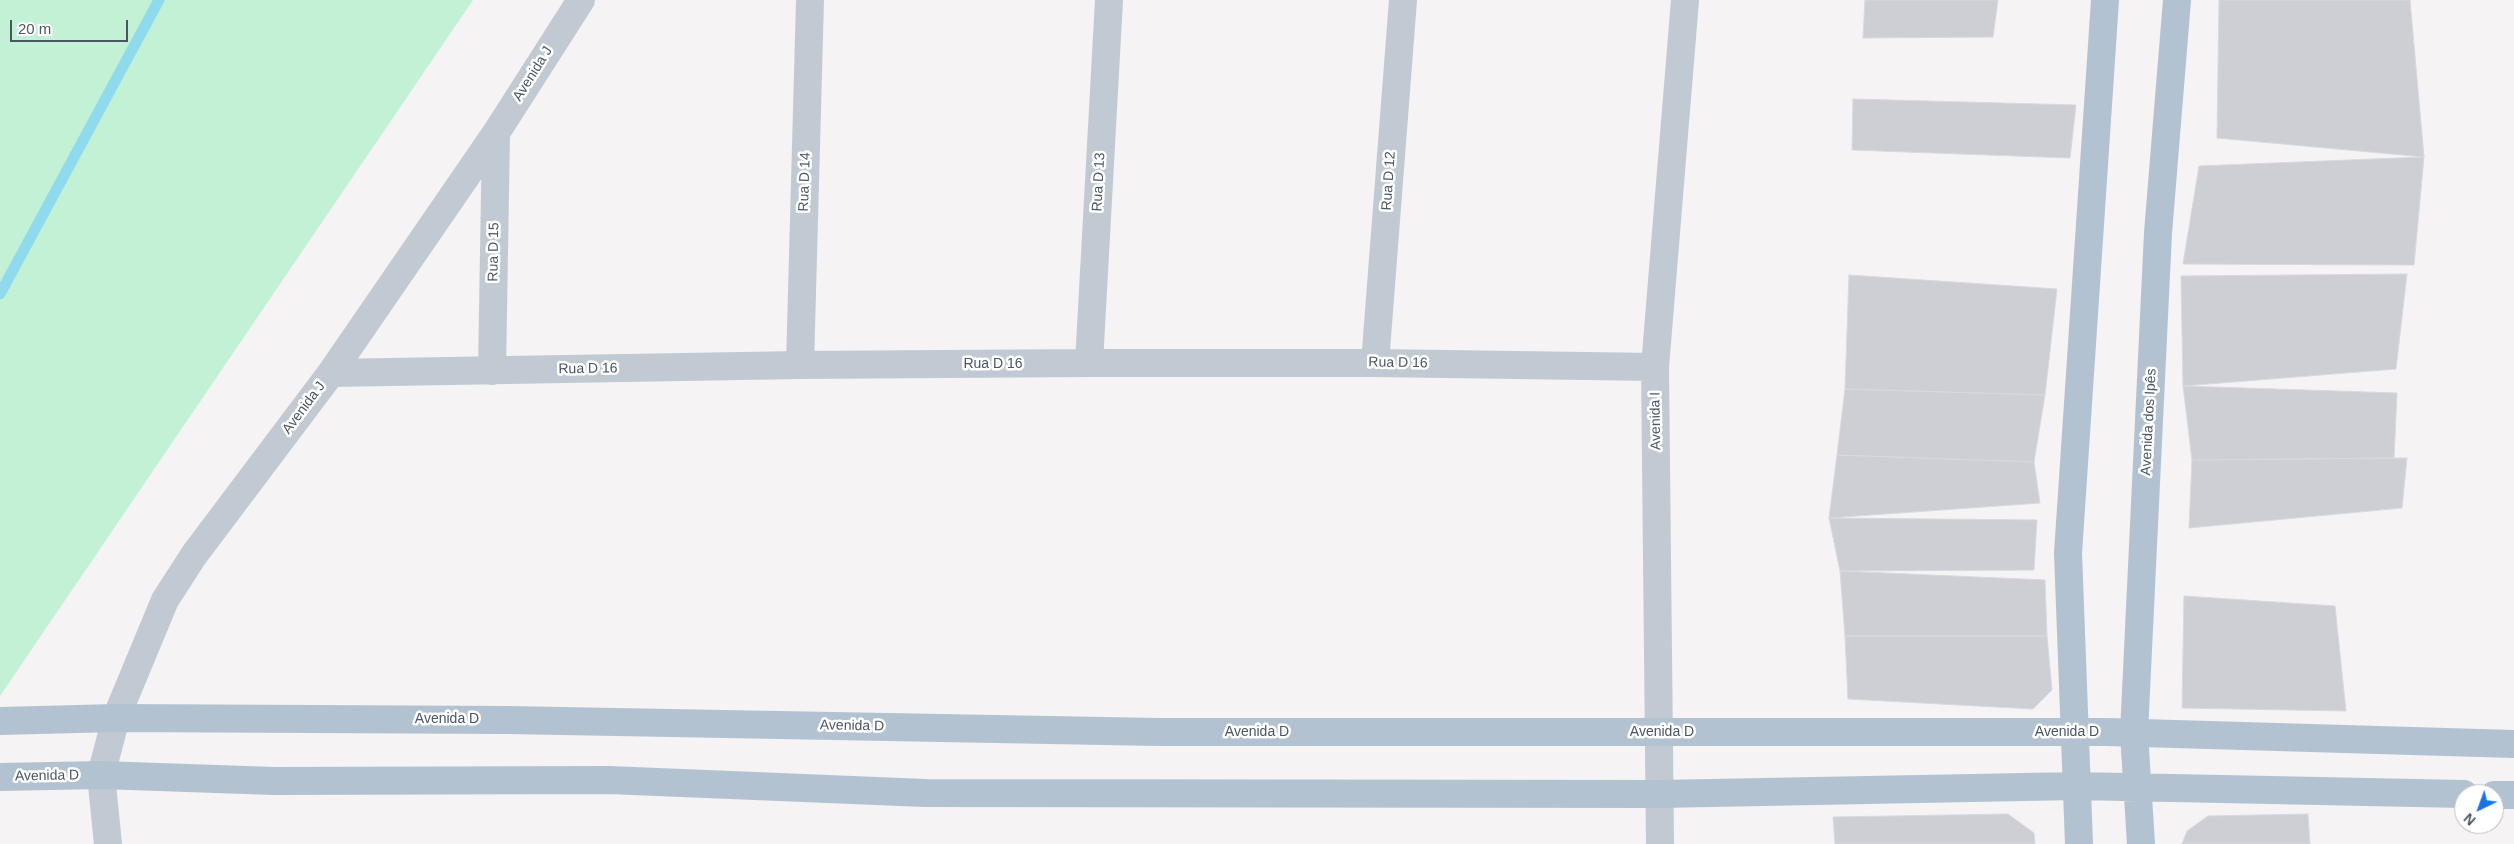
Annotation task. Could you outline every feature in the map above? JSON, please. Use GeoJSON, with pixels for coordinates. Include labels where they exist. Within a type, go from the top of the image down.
{"type":"FeatureCollection","features":[{"type":"Feature","properties":{"kind":"main road"},"geometry":{"type":"LineString","coordinates":[[2079,844],[2068,553],[2105,0]]}},
{"type":"Feature","properties":{"kind":"main road","name":"Avenida dos Ipês"},"geometry":{"type":"LineString","coordinates":[[2140,844],[2134,733],[2158,233],[2176,0]]}},
{"type":"Feature","properties":{"kind":"main road","name":"Avenida D"},"geometry":{"type":"LineString","coordinates":[[0,720],[116,718],[518,720],[1158,732],[2074,732],[2514,744]]}},
{"type":"Feature","properties":{"kind":"main road","name":"Avenida D"},"geometry":{"type":"LineString","coordinates":[[0,777],[101,775],[274,780],[609,780],[925,793],[1660,794],[2076,786],[2454,794]]}},
{"type":"Feature","properties":{"kind":"street","name":"Avenida J"},"geometry":{"type":"LineString","coordinates":[[108,844],[101,775],[116,718],[165,600],[194,555],[331,373],[496,133],[581,0]]}},
{"type":"Feature","properties":{"kind":"street","name":"Rua D 14"},"geometry":{"type":"LineString","coordinates":[[800,365],[810,0]]}},
{"type":"Feature","properties":{"kind":"street","name":"Rua D 13"},"geometry":{"type":"LineString","coordinates":[[1089,363],[1109,0]]}},
{"type":"Feature","properties":{"kind":"street","name":"Rua D 12"},"geometry":{"type":"LineString","coordinates":[[1375,363],[1403,0]]}},
{"type":"Feature","properties":{"kind":"street","name":"Avenida I"},"geometry":{"type":"LineString","coordinates":[[1660,844],[1655,367],[1684,0]]}},
{"type":"Feature","properties":{"kind":"street","name":"Rua D 15"},"geometry":{"type":"LineString","coordinates":[[492,371],[496,133]]}},
{"type":"Feature","properties":{"kind":"street","name":"Rua D 16"},"geometry":{"type":"LineString","coordinates":[[331,373],[800,365],[1089,363],[1375,363],[1655,367]]}},
{"type":"Feature","properties":{"kind":"green space"},"geometry":{"type":"Polygon","coordinates":[[[0,0],[473,0],[0,696],[0,0]]]}},
{"type":"Feature","properties":{"kind":"building"},"geometry":{"type":"Polygon","coordinates":[[[1865,0],[1998,0],[1993,37],[1863,38],[1865,0]]]}},
{"type":"Feature","properties":{"kind":"building"},"geometry":{"type":"Polygon","coordinates":[[[2219,0],[2410,0],[2424,157],[2217,138],[2219,0]]]}},
{"type":"Feature","properties":{"kind":"building"},"geometry":{"type":"Polygon","coordinates":[[[1853,99],[2076,105],[2070,158],[1852,150],[1853,99]]]}},
{"type":"Feature","properties":{"kind":"building"},"geometry":{"type":"Polygon","coordinates":[[[2424,157],[2414,265],[2183,264],[2199,166],[2424,157]]]}},
{"type":"Feature","properties":{"kind":"building"},"geometry":{"type":"Polygon","coordinates":[[[2407,274],[2396,369],[2183,386],[2181,276],[2407,274]]]}},
{"type":"Feature","properties":{"kind":"building"},"geometry":{"type":"Polygon","coordinates":[[[1849,275],[2057,289],[2045,395],[1845,389],[1849,275]]]}},
{"type":"Feature","properties":{"kind":"building"},"geometry":{"type":"Polygon","coordinates":[[[2183,386],[2397,393],[2394,458],[2192,460],[2183,386]]]}},
{"type":"Feature","properties":{"kind":"building"},"geometry":{"type":"Polygon","coordinates":[[[1845,389],[2045,395],[2034,462],[1837,455],[1845,389]]]}},
{"type":"Feature","properties":{"kind":"building"},"geometry":{"type":"Polygon","coordinates":[[[1837,455],[2034,462],[2040,503],[1829,518],[1837,455]]]}},
{"type":"Feature","properties":{"kind":"building"},"geometry":{"type":"Polygon","coordinates":[[[2407,458],[2402,508],[2189,528],[2192,460],[2407,458]]]}},
{"type":"Feature","properties":{"kind":"building"},"geometry":{"type":"Polygon","coordinates":[[[1829,518],[2037,520],[2034,570],[1840,571],[1829,518]]]}},
{"type":"Feature","properties":{"kind":"building"},"geometry":{"type":"Polygon","coordinates":[[[1840,571],[2045,580],[2047,636],[1845,636],[1840,571]]]}},
{"type":"Feature","properties":{"kind":"building"},"geometry":{"type":"Polygon","coordinates":[[[2184,596],[2335,606],[2346,711],[2182,708],[2184,596]]]}},
{"type":"Feature","properties":{"kind":"building"},"geometry":{"type":"Polygon","coordinates":[[[1845,636],[2047,636],[2052,690],[2033,709],[1848,699],[1845,636]]]}},
{"type":"Feature","properties":{"kind":"building"},"geometry":{"type":"Polygon","coordinates":[[[2008,814],[2034,833],[2035,844],[1835,844],[1833,817],[2008,814]]]}},
{"type":"Feature","properties":{"kind":"building"},"geometry":{"type":"Polygon","coordinates":[[[2308,814],[2310,844],[2182,844],[2187,831],[2208,816],[2308,814]]]}},
{"type":"Feature","properties":{"kind":"waterway"},"geometry":{"type":"LineString","coordinates":[[0,294],[159,0]]}}]}
